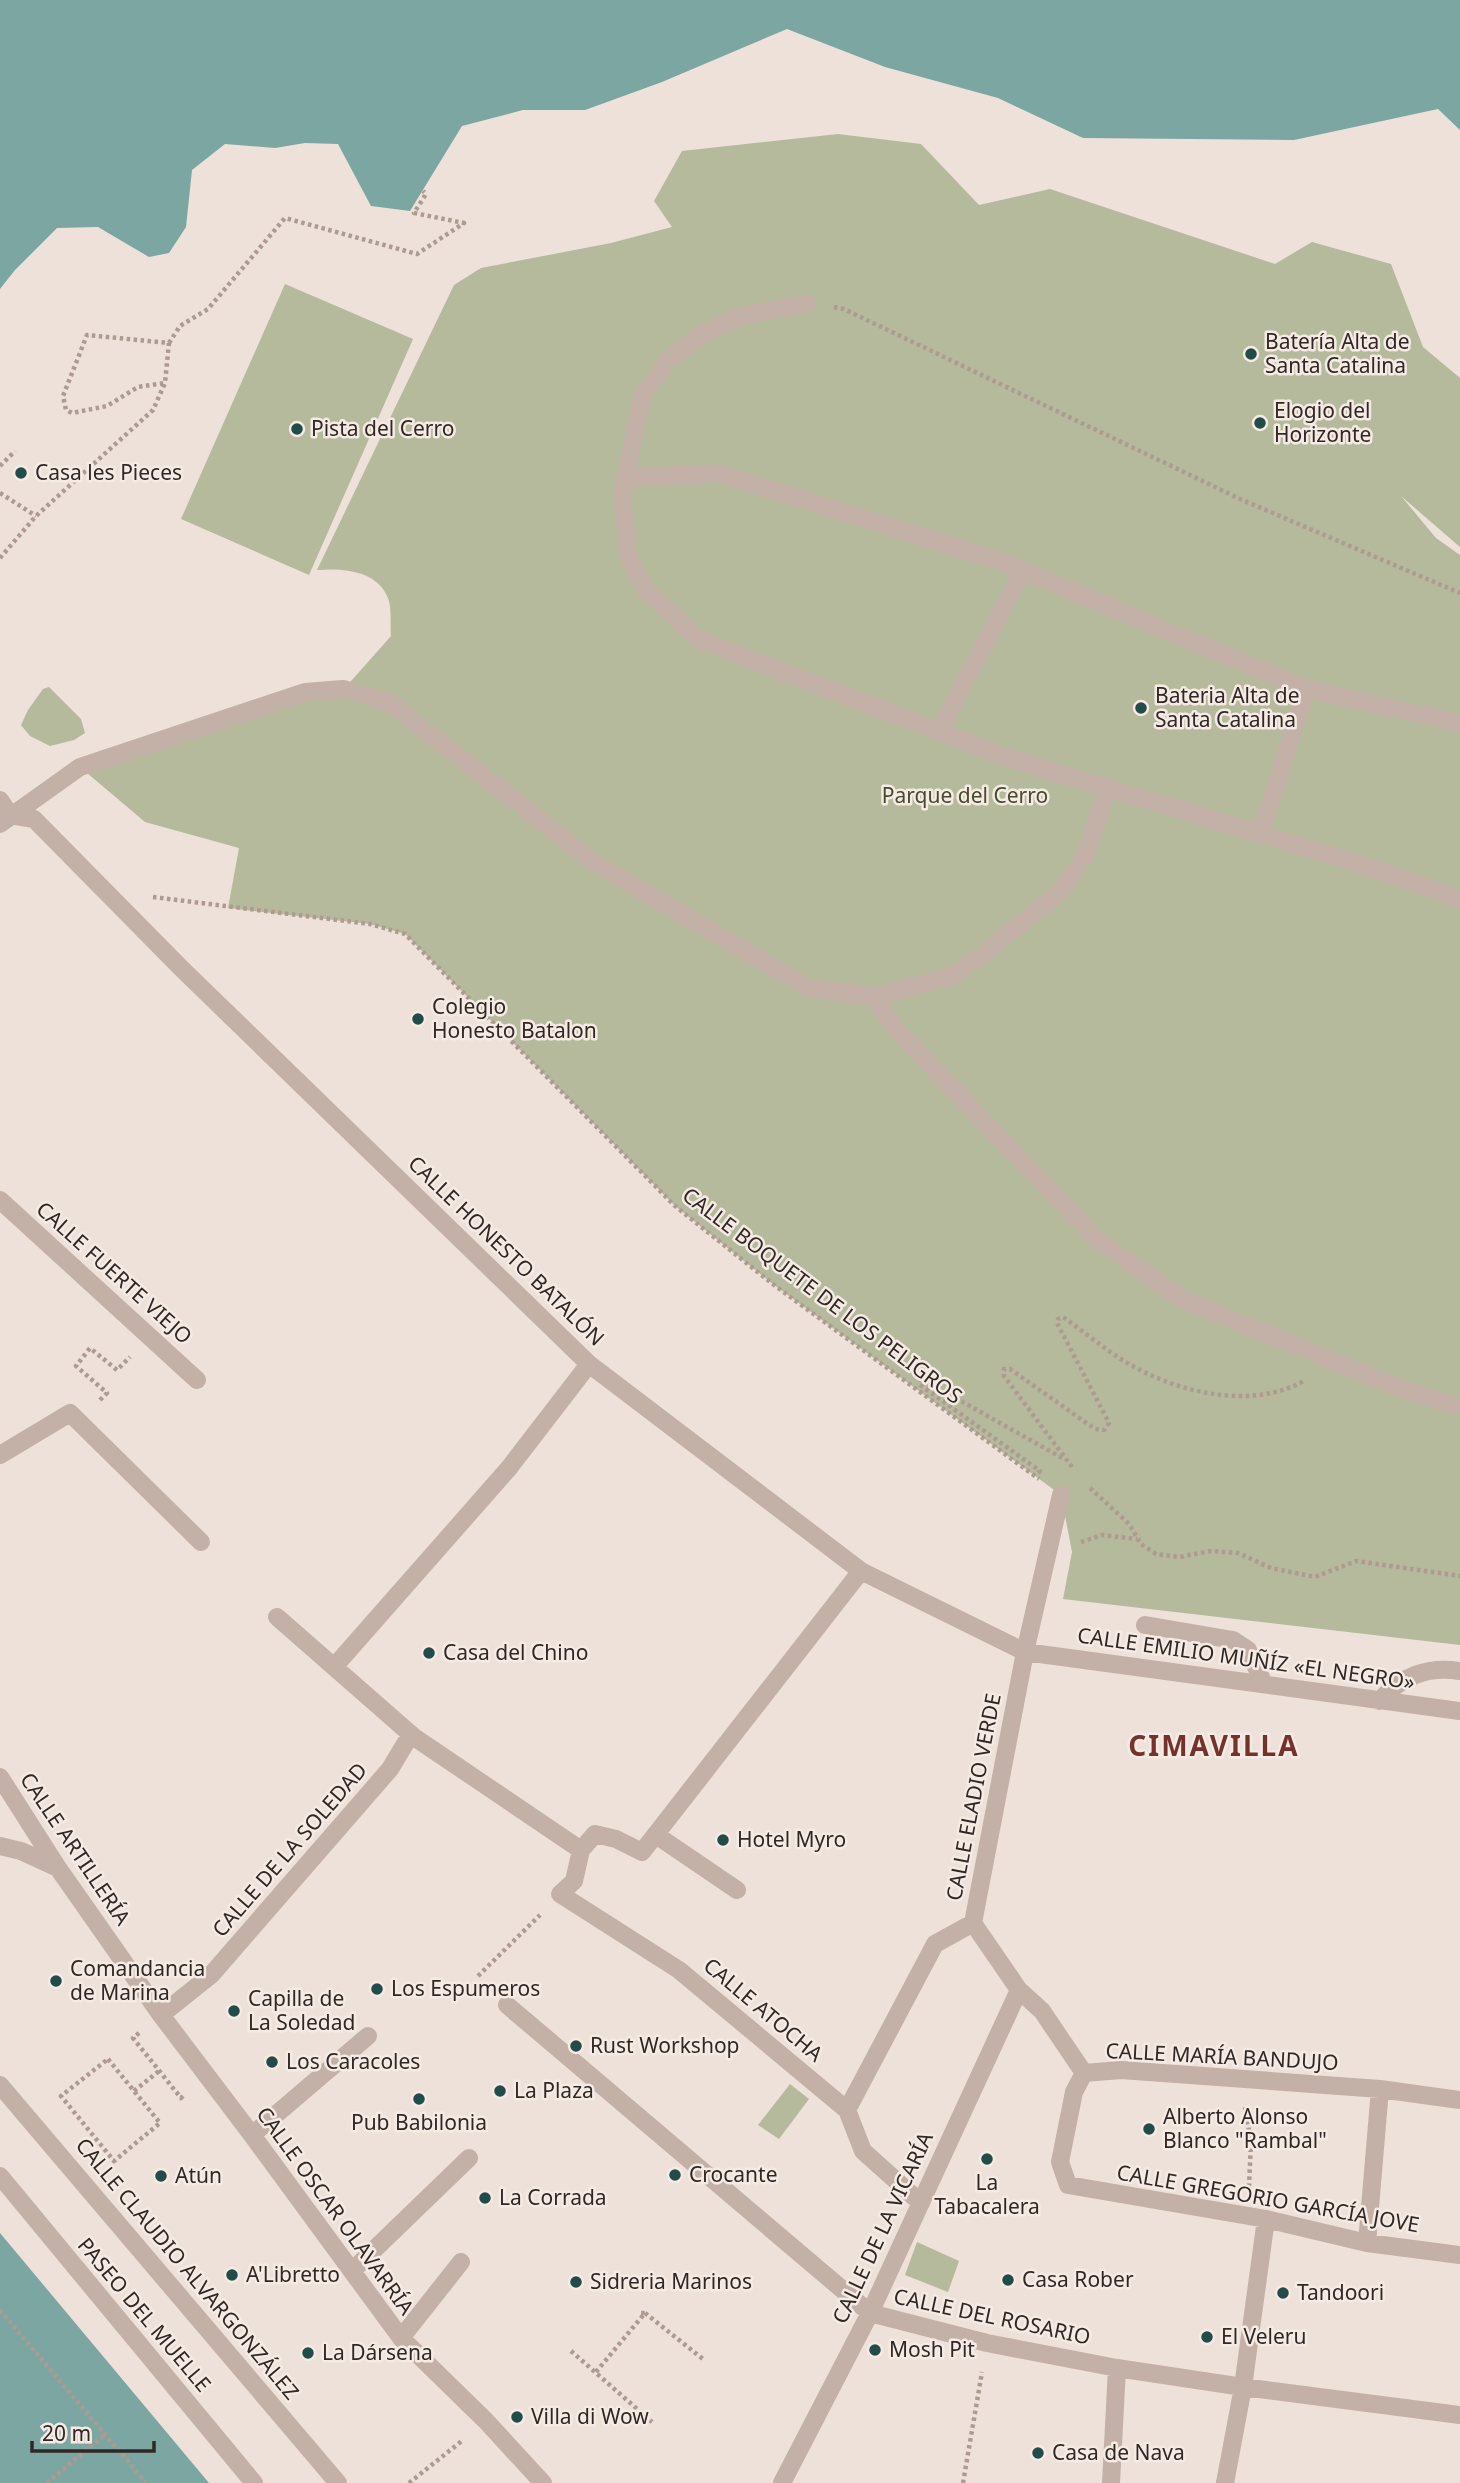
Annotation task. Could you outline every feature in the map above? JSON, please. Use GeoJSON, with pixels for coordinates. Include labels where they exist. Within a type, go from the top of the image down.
{"type":"FeatureCollection","features":[{"type":"Feature","properties":{"kind":"street"},"geometry":{"type":"LineString","coordinates":[[807,303],[741,316],[704,333],[668,360],[642,397],[622,495],[628,555],[645,589],[698,639],[1009,758],[1357,863],[1460,899]]}},
{"type":"Feature","properties":{"kind":"street"},"geometry":{"type":"LineString","coordinates":[[626,478],[717,473],[1000,561],[1306,690],[1460,723]]}},
{"type":"Feature","properties":{"kind":"street"},"geometry":{"type":"LineString","coordinates":[[939,731],[1023,570]]}},
{"type":"Feature","properties":{"kind":"street"},"geometry":{"type":"LineString","coordinates":[[0,800],[5,820],[80,767],[305,692],[344,690],[389,702],[596,864],[807,987],[874,997],[956,975],[1057,895],[1085,856],[1108,788]]}},
{"type":"Feature","properties":{"kind":"street"},"geometry":{"type":"LineString","coordinates":[[1261,834],[1306,690]]}},
{"type":"Feature","properties":{"kind":"street","name":"CALLE HONESTO BATALÓN"},"geometry":{"type":"LineString","coordinates":[[5,820],[34,819],[182,969],[589,1364],[861,1570],[1025,1653]]}},
{"type":"Feature","properties":{"kind":"street"},"geometry":{"type":"LineString","coordinates":[[874,997],[894,1027],[1096,1239],[1182,1299],[1394,1386],[1453,1405]]}},
{"type":"Feature","properties":{"kind":"street","name":"CALLE FUERTE VIEJO"},"geometry":{"type":"LineString","coordinates":[[0,1200],[197,1380]]}},
{"type":"Feature","properties":{"kind":"street"},"geometry":{"type":"LineString","coordinates":[[334,1667],[509,1468],[589,1364]]}},
{"type":"Feature","properties":{"kind":"street"},"geometry":{"type":"LineString","coordinates":[[0,1455],[70,1413],[201,1542]]}},
{"type":"Feature","properties":{"kind":"street","name":"CALLE ELADIO VERDE"},"geometry":{"type":"LineString","coordinates":[[847,2110],[934,1944],[974,1923],[1025,1653],[1061,1495]]}},
{"type":"Feature","properties":{"kind":"street"},"geometry":{"type":"LineString","coordinates":[[560,1894],[573,1881],[581,1850],[595,1834],[616,1839],[642,1852],[861,1570]]}},
{"type":"Feature","properties":{"kind":"street"},"geometry":{"type":"LineString","coordinates":[[278,1617],[411,1734],[581,1850]]}},
{"type":"Feature","properties":{"kind":"street"},"geometry":{"type":"LineString","coordinates":[[1145,1625],[1233,1640],[1248,1650],[1264,1684]]}},
{"type":"Feature","properties":{"kind":"street","name":"CALLE EMILIO MUÑÍZ «EL NEGRO»"},"geometry":{"type":"LineString","coordinates":[[1025,1653],[1460,1712]]}},
{"type":"Feature","properties":{"kind":"street"},"geometry":{"type":"LineString","coordinates":[[1379,1700],[1409,1676],[1434,1669],[1460,1671]]}},
{"type":"Feature","properties":{"kind":"street","name":"CALLE DE LA SOLEDAD"},"geometry":{"type":"LineString","coordinates":[[161,2015],[211,1975],[390,1769],[411,1734]]}},
{"type":"Feature","properties":{"kind":"street","name":"CALLE ARTILLERÍA"},"geometry":{"type":"LineString","coordinates":[[0,1777],[58,1868],[161,2015]]}},
{"type":"Feature","properties":{"kind":"street"},"geometry":{"type":"LineString","coordinates":[[656,1835],[737,1890]]}},
{"type":"Feature","properties":{"kind":"street"},"geometry":{"type":"LineString","coordinates":[[0,1846],[21,1851],[58,1868]]}},
{"type":"Feature","properties":{"kind":"street","name":"CALLE ATOCHA"},"geometry":{"type":"LineString","coordinates":[[560,1894],[679,1970],[847,2110],[863,2151],[921,2203]]}},
{"type":"Feature","properties":{"kind":"street","name":"CALLE MARÍA BANDUJO"},"geometry":{"type":"LineString","coordinates":[[974,1923],[1019,1990],[1042,2011],[1084,2073],[1121,2070],[1380,2089],[1460,2100]]}},
{"type":"Feature","properties":{"kind":"street","name":"CALLE DE LA VICARÍA"},"geometry":{"type":"LineString","coordinates":[[782,2483],[870,2313],[1019,1990]]}},
{"type":"Feature","properties":{"kind":"street","name":"CALLE DEL ROSARIO"},"geometry":{"type":"LineString","coordinates":[[507,2005],[870,2313],[987,2343],[1117,2368],[1460,2415]]}},
{"type":"Feature","properties":{"kind":"street","name":"CALLE OSCAR OLAVARRÍA"},"geometry":{"type":"LineString","coordinates":[[161,2015],[401,2339],[486,2421],[543,2483]]}},
{"type":"Feature","properties":{"kind":"street"},"geometry":{"type":"LineString","coordinates":[[252,2135],[368,2036]]}},
{"type":"Feature","properties":{"kind":"street","name":"CALLE GREGORIO GARCÍA JOVE"},"geometry":{"type":"LineString","coordinates":[[1084,2073],[1074,2092],[1060,2162],[1068,2185],[1266,2219],[1367,2243],[1460,2255]]}},
{"type":"Feature","properties":{"kind":"street","name":"CALLE CLAUDIO ALVARGONZÁLEZ"},"geometry":{"type":"LineString","coordinates":[[0,2085],[338,2483]]}},
{"type":"Feature","properties":{"kind":"street"},"geometry":{"type":"LineString","coordinates":[[1367,2243],[1380,2089]]}},
{"type":"Feature","properties":{"kind":"street"},"geometry":{"type":"LineString","coordinates":[[352,2271],[469,2158]]}},
{"type":"Feature","properties":{"kind":"street","name":"PASEO DEL MUELLE"},"geometry":{"type":"LineString","coordinates":[[0,2176],[254,2483]]}},
{"type":"Feature","properties":{"kind":"street"},"geometry":{"type":"LineString","coordinates":[[1225,2483],[1243,2387],[1266,2219]]}},
{"type":"Feature","properties":{"kind":"street"},"geometry":{"type":"LineString","coordinates":[[401,2339],[461,2262]]}},
{"type":"Feature","properties":{"kind":"street"},"geometry":{"type":"LineString","coordinates":[[1111,2483],[1117,2368]]}},
{"type":"Feature","properties":{"kind":"path"},"geometry":{"type":"LineString","coordinates":[[0,558],[36,516],[153,410],[165,383],[169,344],[180,326],[208,309],[285,218],[417,254],[464,223],[414,214],[426,194],[423,191]]}},
{"type":"Feature","properties":{"kind":"path"},"geometry":{"type":"LineString","coordinates":[[807,303],[844,309],[1240,499],[1460,593]]}},
{"type":"Feature","properties":{"kind":"path"},"geometry":{"type":"LineString","coordinates":[[165,383],[138,387],[107,406],[72,412],[66,410],[63,404],[63,396],[87,335],[169,344]]}},
{"type":"Feature","properties":{"kind":"path"},"geometry":{"type":"LineString","coordinates":[[0,466],[15,451]]}},
{"type":"Feature","properties":{"kind":"path"},"geometry":{"type":"LineString","coordinates":[[0,493],[36,516]]}},
{"type":"Feature","properties":{"kind":"path","name":"CALLE BOQUETE DE LOS PELIGROS"},"geometry":{"type":"LineString","coordinates":[[107,891],[370,924],[405,934],[676,1206],[774,1285],[1061,1495]]}},
{"type":"Feature","properties":{"kind":"path"},"geometry":{"type":"LineString","coordinates":[[1076,1472],[1004,1376],[1004,1369],[1010,1369],[1095,1429],[1104,1430],[1110,1423],[1057,1323],[1058,1319],[1063,1317],[1125,1361],[1163,1379],[1213,1395],[1266,1394],[1289,1389],[1309,1378],[1327,1359]]}},
{"type":"Feature","properties":{"kind":"path"},"geometry":{"type":"LineString","coordinates":[[80,1423],[107,1393],[76,1366],[90,1348],[117,1370],[150,1336]]}},
{"type":"Feature","properties":{"kind":"path"},"geometry":{"type":"LineString","coordinates":[[1036,1477],[1040,1471],[919,1384],[922,1379],[1068,1461]]}},
{"type":"Feature","properties":{"kind":"path"},"geometry":{"type":"LineString","coordinates":[[1084,1482],[1129,1524],[1141,1544],[1156,1554],[1179,1557],[1211,1551],[1238,1553],[1271,1569],[1315,1577],[1356,1561],[1460,1576]]}},
{"type":"Feature","properties":{"kind":"path"},"geometry":{"type":"LineString","coordinates":[[1070,1545],[1101,1535],[1138,1539]]}},
{"type":"Feature","properties":{"kind":"path"},"geometry":{"type":"LineString","coordinates":[[478,1976],[560,1894]]}},
{"type":"Feature","properties":{"kind":"path"},"geometry":{"type":"LineString","coordinates":[[145,2054],[169,2083]]}},
{"type":"Feature","properties":{"kind":"path"},"geometry":{"type":"LineString","coordinates":[[107,2059],[134,2091],[160,2123],[114,2161],[61,2096],[107,2059]]}},
{"type":"Feature","properties":{"kind":"path"},"geometry":{"type":"LineString","coordinates":[[134,2091],[159,2071]]}},
{"type":"Feature","properties":{"kind":"path"},"geometry":{"type":"LineString","coordinates":[[1240,2079],[1251,2142],[1247,2216]]}},
{"type":"Feature","properties":{"kind":"path"},"geometry":{"type":"LineString","coordinates":[[0,2310],[146,2483]]}},
{"type":"Feature","properties":{"kind":"path"},"geometry":{"type":"LineString","coordinates":[[596,2372],[643,2313],[703,2360]]}},
{"type":"Feature","properties":{"kind":"path"},"geometry":{"type":"LineString","coordinates":[[963,2483],[987,2343]]}},
{"type":"Feature","properties":{"kind":"path"},"geometry":{"type":"LineString","coordinates":[[571,2351],[652,2422]]}},
{"type":"Feature","properties":{"kind":"path"},"geometry":{"type":"LineString","coordinates":[[409,2483],[486,2421]]}},
{"type":"Feature","properties":{"kind":"path"},"geometry":{"type":"LineString","coordinates":[[47,2483],[104,2435]]}},
{"type":"Feature","properties":{"kind":"green space","name":"Parque del Cerro"},"geometry":{"type":"Polygon","coordinates":[[[838,134],[921,144],[979,205],[1050,189],[1275,264],[1312,242],[1391,264],[1423,347],[1460,378],[1460,547],[1401,496],[1436,538],[1460,555],[1460,1645],[1063,1599],[1072,1552],[1061,1495],[774,1285],[675,1206],[405,934],[370,924],[228,908],[239,848],[145,822],[80,767],[344,689],[391,636],[388,598],[376,582],[358,573],[317,570],[454,285],[481,268],[611,243],[672,227],[654,201],[682,151],[838,134]]]}},
{"type":"Feature","properties":{"kind":"green space","name":"Pista del Cerro"},"geometry":{"type":"Polygon","coordinates":[[[285,284],[413,339],[309,575],[181,519],[285,284]]]}},
{"type":"Feature","properties":{"kind":"green space"},"geometry":{"type":"Polygon","coordinates":[[[49,687],[81,719],[85,733],[74,740],[50,746],[30,736],[21,725],[43,689],[49,687]]]}},
{"type":"Feature","properties":{"kind":"green space"},"geometry":{"type":"Polygon","coordinates":[[[790,2084],[809,2099],[779,2139],[758,2125],[790,2084]]]}},
{"type":"Feature","properties":{"kind":"green space"},"geometry":{"type":"Polygon","coordinates":[[[917,2242],[959,2261],[948,2292],[905,2275],[917,2242]]]}},
{"type":"Feature","properties":{"kind":"water"},"geometry":{"type":"Polygon","coordinates":[[[0,0],[1460,0],[1460,130],[1438,109],[1294,140],[1083,138],[998,98],[885,67],[787,29],[662,82],[585,110],[523,110],[462,126],[410,211],[371,206],[338,144],[305,143],[275,148],[225,144],[192,170],[186,227],[169,253],[149,257],[98,227],[57,228],[0,289],[0,0]]]}},
{"type":"Feature","properties":{"kind":"water"},"geometry":{"type":"Polygon","coordinates":[[[0,2233],[209,2483],[0,2483],[0,2233]]]}},
{"type":"Feature","properties":{"kind":"place","name":"Batería Alta de Santa Catalina"},"geometry":{"type":"Point","coordinates":[1251,354]}},
{"type":"Feature","properties":{"kind":"place","name":"Elogio del Horizonte"},"geometry":{"type":"Point","coordinates":[1260,423]}},
{"type":"Feature","properties":{"kind":"place","name":"Pista del Cerro"},"geometry":{"type":"Point","coordinates":[297,429]}},
{"type":"Feature","properties":{"kind":"place","name":"Casa les Pieces"},"geometry":{"type":"Point","coordinates":[21,473]}},
{"type":"Feature","properties":{"kind":"place","name":"Bateria Alta de Santa Catalina"},"geometry":{"type":"Point","coordinates":[1141,708]}},
{"type":"Feature","properties":{"kind":"place","name":"Colegio Honesto Batalon"},"geometry":{"type":"Point","coordinates":[418,1019]}},
{"type":"Feature","properties":{"kind":"place","name":"Casa del Chino"},"geometry":{"type":"Point","coordinates":[429,1653]}},
{"type":"Feature","properties":{"kind":"place","name":"Hotel Myro"},"geometry":{"type":"Point","coordinates":[723,1840]}},
{"type":"Feature","properties":{"kind":"place","name":"Comandancia de Marina"},"geometry":{"type":"Point","coordinates":[56,1981]}},
{"type":"Feature","properties":{"kind":"place","name":"Los Espumeros"},"geometry":{"type":"Point","coordinates":[377,1989]}},
{"type":"Feature","properties":{"kind":"place","name":"Capilla de La Soledad"},"geometry":{"type":"Point","coordinates":[234,2011]}},
{"type":"Feature","properties":{"kind":"place","name":"Rust Workshop"},"geometry":{"type":"Point","coordinates":[576,2046]}},
{"type":"Feature","properties":{"kind":"place","name":"Los Caracoles"},"geometry":{"type":"Point","coordinates":[272,2062]}},
{"type":"Feature","properties":{"kind":"place","name":"La Plaza"},"geometry":{"type":"Point","coordinates":[500,2091]}},
{"type":"Feature","properties":{"kind":"place","name":"Pub Babilonia"},"geometry":{"type":"Point","coordinates":[419,2099]}},
{"type":"Feature","properties":{"kind":"place","name":"Alberto Alonso Blanco \"Rambal\""},"geometry":{"type":"Point","coordinates":[1149,2129]}},
{"type":"Feature","properties":{"kind":"place","name":"La Tabacalera"},"geometry":{"type":"Point","coordinates":[987,2159]}},
{"type":"Feature","properties":{"kind":"place","name":"Crocante"},"geometry":{"type":"Point","coordinates":[675,2175]}},
{"type":"Feature","properties":{"kind":"place","name":"Atún"},"geometry":{"type":"Point","coordinates":[161,2176]}},
{"type":"Feature","properties":{"kind":"place","name":"La Corrada"},"geometry":{"type":"Point","coordinates":[485,2198]}},
{"type":"Feature","properties":{"kind":"place","name":"A'Libretto"},"geometry":{"type":"Point","coordinates":[232,2275]}},
{"type":"Feature","properties":{"kind":"place","name":"Casa Rober"},"geometry":{"type":"Point","coordinates":[1008,2280]}},
{"type":"Feature","properties":{"kind":"place","name":"Sidreria Marinos"},"geometry":{"type":"Point","coordinates":[576,2282]}},
{"type":"Feature","properties":{"kind":"place","name":"Tandoori"},"geometry":{"type":"Point","coordinates":[1283,2293]}},
{"type":"Feature","properties":{"kind":"place","name":"El Veleru"},"geometry":{"type":"Point","coordinates":[1207,2337]}},
{"type":"Feature","properties":{"kind":"place","name":"Mosh Pit"},"geometry":{"type":"Point","coordinates":[875,2350]}},
{"type":"Feature","properties":{"kind":"place","name":"La Dársena"},"geometry":{"type":"Point","coordinates":[308,2353]}},
{"type":"Feature","properties":{"kind":"place","name":"Villa di Wow"},"geometry":{"type":"Point","coordinates":[517,2417]}},
{"type":"Feature","properties":{"kind":"place","name":"Casa de Nava"},"geometry":{"type":"Point","coordinates":[1038,2453]}},
{"type":"Feature","properties":{"kind":"district","name":"CIMAVILLA"},"geometry":{"type":"Point","coordinates":[1214,1746]}}]}
